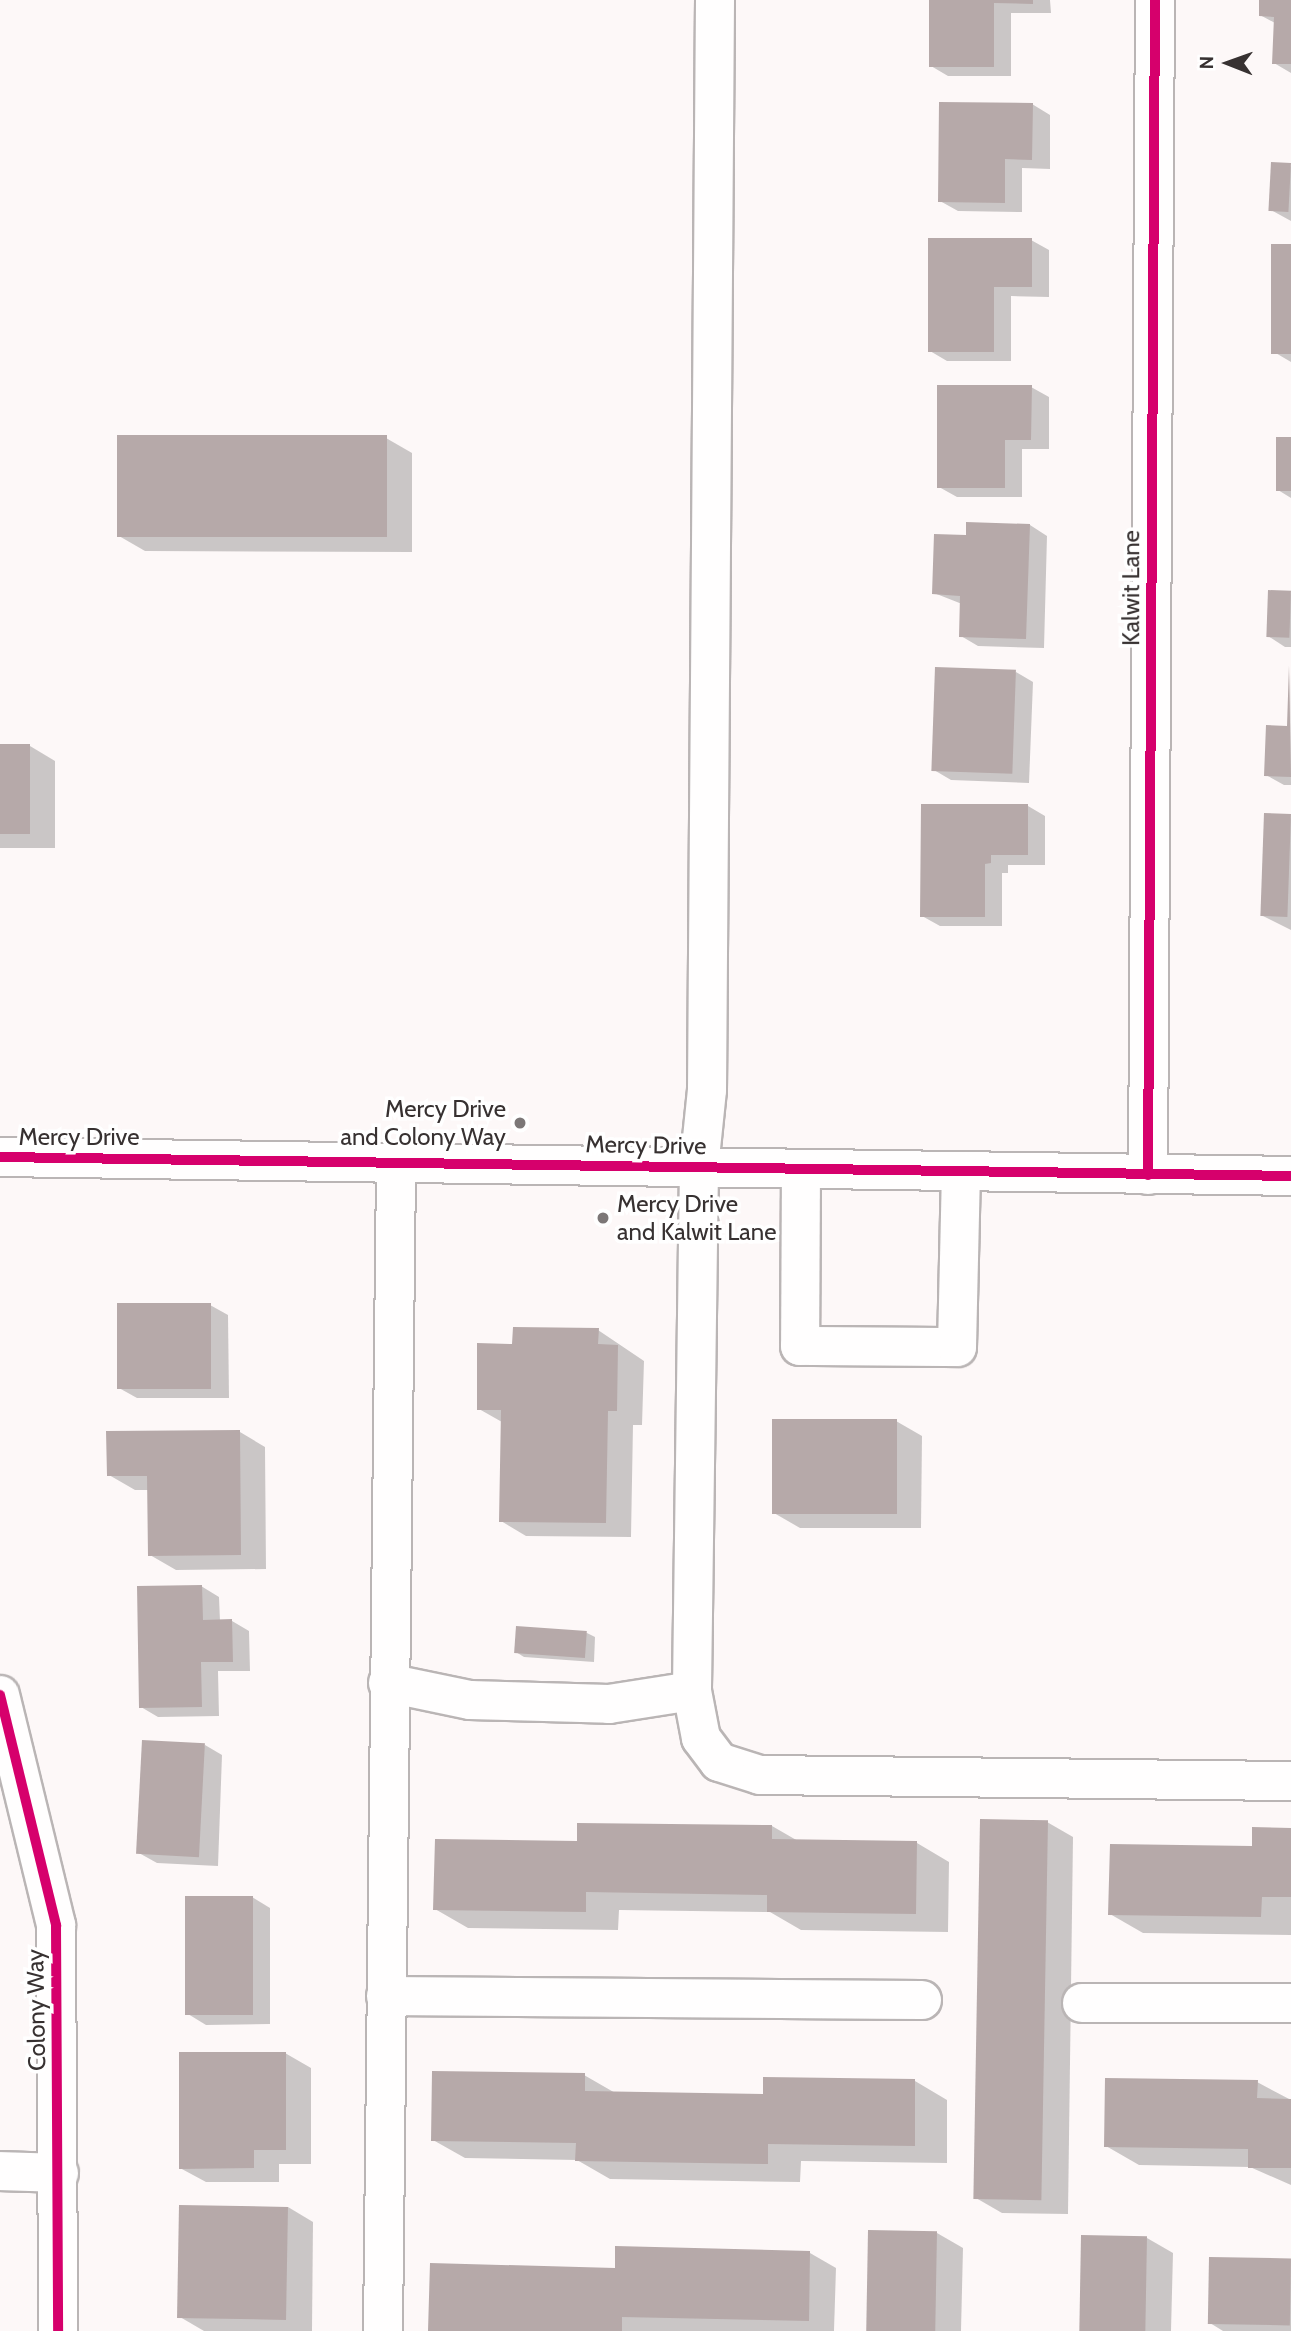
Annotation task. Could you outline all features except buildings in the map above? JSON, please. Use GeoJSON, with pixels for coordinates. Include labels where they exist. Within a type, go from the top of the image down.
{"type":"FeatureCollection","features":[{"type":"Feature","properties":{"kind":"street"},"geometry":{"type":"LineString","coordinates":[[715,0],[707,1090],[699,1167],[692,1691],[701,1738],[719,1762],[760,1775],[1291,1781]]}},
{"type":"Feature","properties":{"kind":"street","name":"Kalwit Lane"},"geometry":{"type":"LineString","coordinates":[[1148,1175],[1155,0]]}},
{"type":"Feature","properties":{"kind":"street","name":"Mercy Drive"},"geometry":{"type":"LineString","coordinates":[[0,1157],[1291,1176]]}},
{"type":"Feature","properties":{"kind":"street"},"geometry":{"type":"LineString","coordinates":[[383,2331],[388,1683],[396,1162]]}},
{"type":"Feature","properties":{"kind":"street"},"geometry":{"type":"LineString","coordinates":[[801,1169],[800,1346],[957,1347],[961,1172]]}},
{"type":"Feature","properties":{"kind":"street"},"geometry":{"type":"LineString","coordinates":[[388,1683],[470,1700],[609,1704],[692,1691]]}},
{"type":"Feature","properties":{"kind":"street","name":"Colony Way"},"geometry":{"type":"LineString","coordinates":[[0,1695],[56,1925],[58,2331]]}},
{"type":"Feature","properties":{"kind":"street"},"geometry":{"type":"LineString","coordinates":[[386,1996],[922,2000]]}},
{"type":"Feature","properties":{"kind":"street"},"geometry":{"type":"LineString","coordinates":[[1082,2003],[1291,2003]]}},
{"type":"Feature","properties":{"kind":"street"},"geometry":{"type":"LineString","coordinates":[[0,2171],[59,2173]]}},
{"type":"Feature","properties":{"kind":"cycle path"},"geometry":{"type":"LineString","coordinates":[[1148,1175],[1155,0]]}},
{"type":"Feature","properties":{"kind":"cycle path"},"geometry":{"type":"LineString","coordinates":[[0,1157],[1291,1176]]}},
{"type":"Feature","properties":{"kind":"cycle path"},"geometry":{"type":"LineString","coordinates":[[0,1695],[56,1925],[58,2331]]}},
{"type":"Feature","properties":{"kind":"place","name":"Mercy Drive and Colony Way"},"geometry":{"type":"Point","coordinates":[520,1123]}},
{"type":"Feature","properties":{"kind":"place","name":"Mercy Drive and Kalwit Lane"},"geometry":{"type":"Point","coordinates":[603,1218]}}]}
